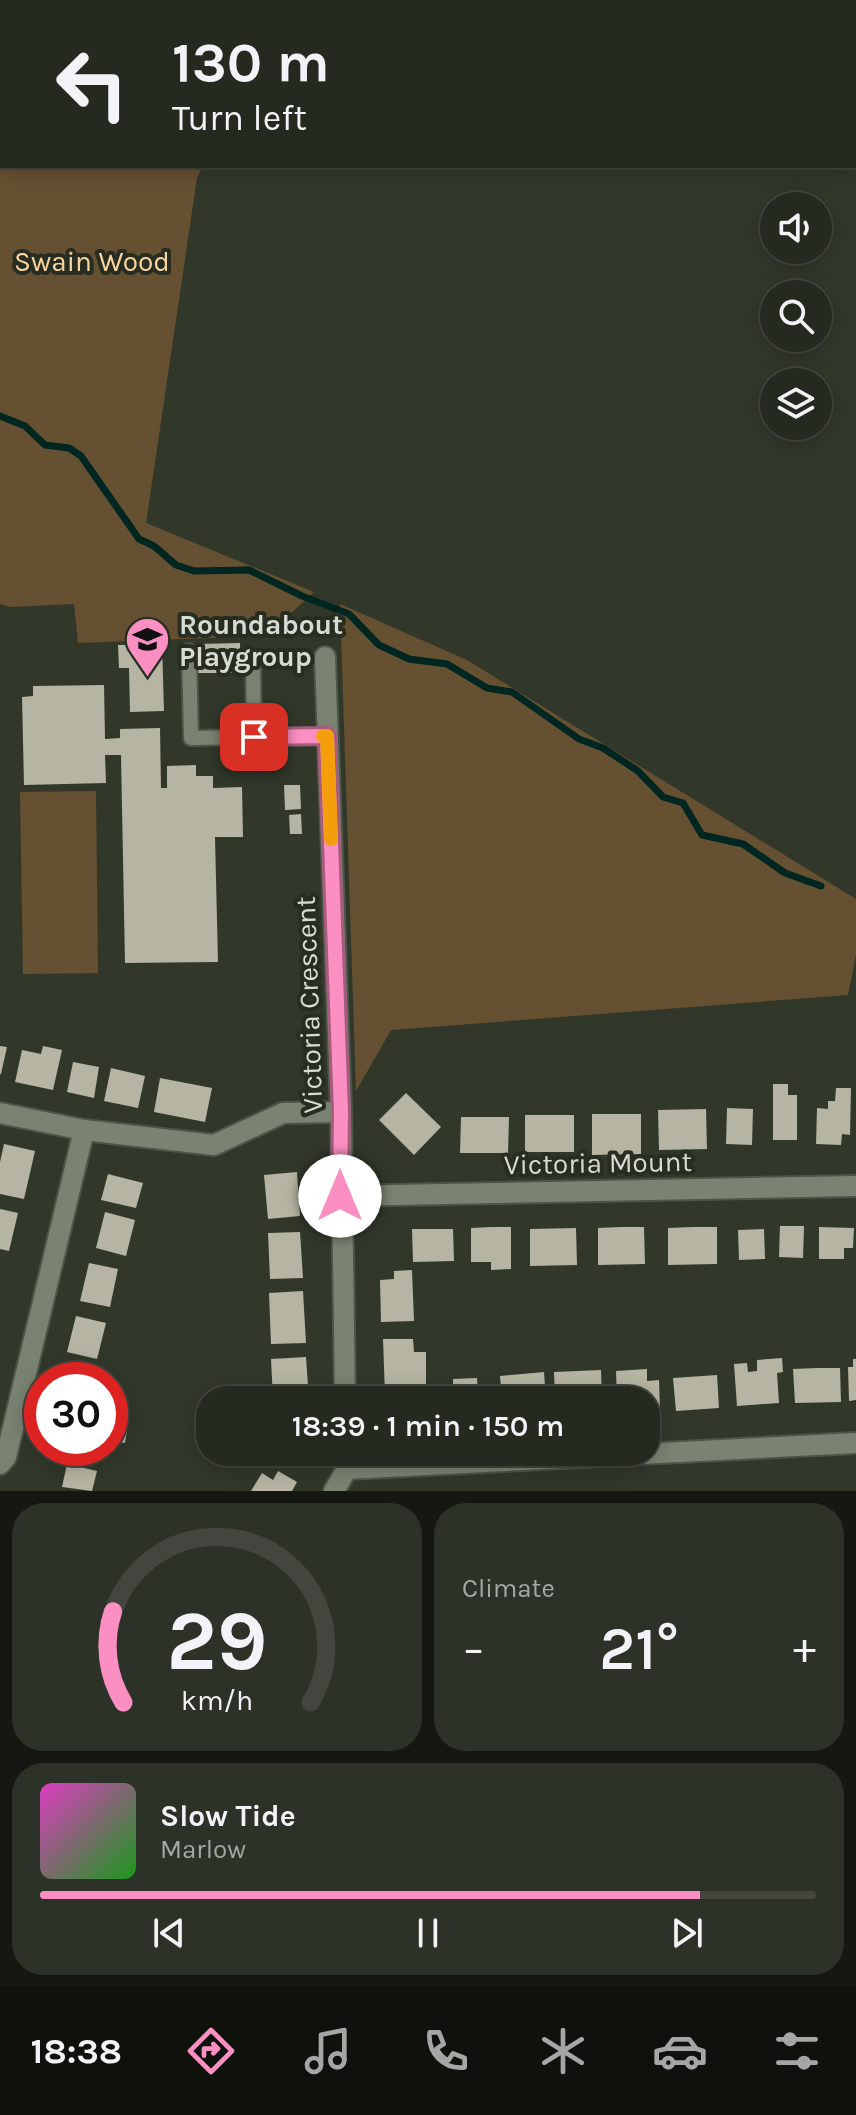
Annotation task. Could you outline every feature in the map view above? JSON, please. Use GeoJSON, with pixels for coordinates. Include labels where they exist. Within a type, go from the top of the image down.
{"type":"FeatureCollection","features":[{"type":"Feature","properties":{"kind":"street","name":"Victoria Crescent"},"geometry":{"type":"LineString","coordinates":[[325,657],[341,1112],[345,1386]]}},
{"type":"Feature","properties":{"kind":"street"},"geometry":{"type":"LineString","coordinates":[[0,1113],[84,1130],[214,1145],[283,1113],[341,1112]]}},
{"type":"Feature","properties":{"kind":"street"},"geometry":{"type":"LineString","coordinates":[[0,1464],[6,1457],[84,1130]]}},
{"type":"Feature","properties":{"kind":"street","name":"Victoria Mount"},"geometry":{"type":"LineString","coordinates":[[340,1196],[856,1186]]}},
{"type":"Feature","properties":{"kind":"street"},"geometry":{"type":"LineString","coordinates":[[660,1450],[856,1443]]}},
{"type":"Feature","properties":{"kind":"street"},"geometry":{"type":"LineString","coordinates":[[334,1491],[344,1466]]}},
{"type":"Feature","properties":{"kind":"lane"},"geometry":{"type":"LineString","coordinates":[[189,651],[191,738],[327,736]]}},
{"type":"Feature","properties":{"kind":"lane"},"geometry":{"type":"LineString","coordinates":[[253,659],[254,737]]}},
{"type":"Feature","properties":{"kind":"green space","name":"Swain Wood"},"geometry":{"type":"Polygon","coordinates":[[[202,168],[197,178],[146,523],[314,592],[286,618],[287,635],[78,643],[74,604],[10,607],[0,604],[0,170],[202,168]]]}},
{"type":"Feature","properties":{"kind":"green space"},"geometry":{"type":"Polygon","coordinates":[[[340,604],[467,660],[856,899],[856,955],[848,995],[391,1030],[356,1091],[340,604]]]}},
{"type":"Feature","properties":{"kind":"green space"},"geometry":{"type":"Polygon","coordinates":[[[96,791],[98,973],[23,974],[20,792],[96,791]]]}},
{"type":"Feature","properties":{"kind":"building"},"geometry":{"type":"Polygon","coordinates":[[[240,643],[240,673],[198,673],[197,644],[240,643]]]}},
{"type":"Feature","properties":{"kind":"building"},"geometry":{"type":"Polygon","coordinates":[[[162,644],[164,711],[130,712],[129,668],[119,668],[118,645],[162,644]]]}},
{"type":"Feature","properties":{"kind":"building"},"geometry":{"type":"Polygon","coordinates":[[[104,685],[105,739],[120,738],[120,729],[160,728],[161,788],[167,788],[167,766],[196,765],[196,776],[213,776],[213,788],[242,787],[243,837],[215,837],[218,962],[125,963],[121,755],[105,755],[106,783],[24,785],[22,697],[33,696],[33,686],[104,685]]]}},
{"type":"Feature","properties":{"kind":"building"},"geometry":{"type":"Polygon","coordinates":[[[284,785],[300,785],[301,809],[285,810],[284,785]]]}},
{"type":"Feature","properties":{"kind":"building"},"geometry":{"type":"Polygon","coordinates":[[[301,814],[302,834],[290,834],[289,815],[301,814]]]}},
{"type":"Feature","properties":{"kind":"building"},"geometry":{"type":"Polygon","coordinates":[[[0,1046],[7,1047],[1,1074],[0,1074],[0,1046]]]}},
{"type":"Feature","properties":{"kind":"building"},"geometry":{"type":"Polygon","coordinates":[[[43,1046],[62,1050],[53,1090],[15,1082],[22,1050],[41,1054],[43,1046]]]}},
{"type":"Feature","properties":{"kind":"building"},"geometry":{"type":"Polygon","coordinates":[[[73,1062],[99,1067],[94,1098],[67,1092],[73,1062]]]}},
{"type":"Feature","properties":{"kind":"building"},"geometry":{"type":"Polygon","coordinates":[[[111,1068],[145,1076],[138,1108],[104,1101],[111,1068]]]}},
{"type":"Feature","properties":{"kind":"building"},"geometry":{"type":"Polygon","coordinates":[[[160,1078],[212,1088],[205,1122],[154,1112],[160,1078]]]}},
{"type":"Feature","properties":{"kind":"building"},"geometry":{"type":"Polygon","coordinates":[[[773,1084],[788,1084],[788,1095],[797,1095],[797,1140],[773,1140],[773,1084]]]}},
{"type":"Feature","properties":{"kind":"building"},"geometry":{"type":"Polygon","coordinates":[[[836,1088],[851,1088],[850,1135],[842,1134],[841,1145],[816,1144],[817,1108],[828,1109],[828,1101],[835,1101],[836,1088]]]}},
{"type":"Feature","properties":{"kind":"building"},"geometry":{"type":"Polygon","coordinates":[[[406,1093],[441,1127],[414,1155],[379,1120],[406,1093]]]}},
{"type":"Feature","properties":{"kind":"building"},"geometry":{"type":"Polygon","coordinates":[[[727,1108],[753,1109],[752,1145],[726,1144],[727,1108]]]}},
{"type":"Feature","properties":{"kind":"building"},"geometry":{"type":"Polygon","coordinates":[[[706,1109],[707,1149],[659,1150],[658,1110],[706,1109]]]}},
{"type":"Feature","properties":{"kind":"building"},"geometry":{"type":"Polygon","coordinates":[[[592,1114],[641,1114],[641,1154],[592,1155],[592,1114]]]}},
{"type":"Feature","properties":{"kind":"building"},"geometry":{"type":"Polygon","coordinates":[[[525,1115],[574,1115],[574,1152],[525,1152],[525,1115]]]}},
{"type":"Feature","properties":{"kind":"building"},"geometry":{"type":"Polygon","coordinates":[[[461,1117],[509,1117],[508,1153],[460,1153],[461,1117]]]}},
{"type":"Feature","properties":{"kind":"building"},"geometry":{"type":"Polygon","coordinates":[[[4,1144],[35,1151],[24,1199],[0,1194],[0,1162],[4,1144]]]}},
{"type":"Feature","properties":{"kind":"building"},"geometry":{"type":"Polygon","coordinates":[[[297,1172],[300,1216],[268,1219],[264,1175],[297,1172]]]}},
{"type":"Feature","properties":{"kind":"building"},"geometry":{"type":"Polygon","coordinates":[[[108,1174],[143,1183],[136,1208],[101,1200],[108,1174]]]}},
{"type":"Feature","properties":{"kind":"building"},"geometry":{"type":"Polygon","coordinates":[[[0,1209],[18,1213],[9,1251],[0,1249],[0,1209]]]}},
{"type":"Feature","properties":{"kind":"building"},"geometry":{"type":"Polygon","coordinates":[[[105,1212],[135,1220],[126,1256],[96,1248],[105,1212]]]}},
{"type":"Feature","properties":{"kind":"building"},"geometry":{"type":"Polygon","coordinates":[[[780,1226],[804,1226],[803,1258],[779,1257],[780,1226]]]}},
{"type":"Feature","properties":{"kind":"building"},"geometry":{"type":"Polygon","coordinates":[[[511,1227],[511,1269],[491,1270],[491,1262],[471,1262],[471,1228],[511,1227]]]}},
{"type":"Feature","properties":{"kind":"building"},"geometry":{"type":"Polygon","coordinates":[[[644,1227],[645,1264],[598,1265],[598,1228],[644,1227]]]}},
{"type":"Feature","properties":{"kind":"building"},"geometry":{"type":"Polygon","coordinates":[[[717,1227],[717,1264],[668,1265],[668,1228],[717,1227]]]}},
{"type":"Feature","properties":{"kind":"building"},"geometry":{"type":"Polygon","coordinates":[[[819,1227],[854,1228],[853,1248],[844,1248],[844,1259],[819,1259],[819,1227]]]}},
{"type":"Feature","properties":{"kind":"building"},"geometry":{"type":"Polygon","coordinates":[[[576,1228],[577,1265],[530,1266],[530,1229],[576,1228]]]}},
{"type":"Feature","properties":{"kind":"building"},"geometry":{"type":"Polygon","coordinates":[[[412,1229],[453,1229],[454,1261],[413,1262],[412,1229]]]}},
{"type":"Feature","properties":{"kind":"building"},"geometry":{"type":"Polygon","coordinates":[[[764,1229],[765,1259],[739,1260],[738,1230],[764,1229]]]}},
{"type":"Feature","properties":{"kind":"building"},"geometry":{"type":"Polygon","coordinates":[[[300,1232],[303,1278],[270,1279],[268,1233],[300,1232]]]}},
{"type":"Feature","properties":{"kind":"building"},"geometry":{"type":"Polygon","coordinates":[[[89,1263],[118,1269],[110,1307],[80,1301],[89,1263]]]}},
{"type":"Feature","properties":{"kind":"building"},"geometry":{"type":"Polygon","coordinates":[[[412,1270],[414,1321],[381,1322],[380,1280],[394,1279],[394,1271],[412,1270]]]}},
{"type":"Feature","properties":{"kind":"building"},"geometry":{"type":"Polygon","coordinates":[[[303,1291],[306,1343],[271,1344],[269,1293],[303,1291]]]}},
{"type":"Feature","properties":{"kind":"building"},"geometry":{"type":"Polygon","coordinates":[[[76,1316],[106,1323],[97,1359],[67,1352],[76,1316]]]}},
{"type":"Feature","properties":{"kind":"building"},"geometry":{"type":"Polygon","coordinates":[[[383,1339],[413,1339],[414,1352],[426,1352],[426,1386],[385,1386],[383,1339]]]}},
{"type":"Feature","properties":{"kind":"building"},"geometry":{"type":"Polygon","coordinates":[[[306,1357],[308,1386],[272,1386],[271,1359],[306,1357]]]}},
{"type":"Feature","properties":{"kind":"building"},"geometry":{"type":"Polygon","coordinates":[[[782,1358],[783,1372],[777,1373],[779,1403],[737,1406],[734,1364],[747,1363],[748,1372],[757,1371],[757,1360],[782,1358]]]}},
{"type":"Feature","properties":{"kind":"building"},"geometry":{"type":"Polygon","coordinates":[[[853,1359],[856,1359],[856,1400],[849,1401],[848,1367],[853,1367],[853,1359]]]}},
{"type":"Feature","properties":{"kind":"building"},"geometry":{"type":"Polygon","coordinates":[[[840,1368],[841,1402],[795,1403],[793,1369],[840,1368]]]}},
{"type":"Feature","properties":{"kind":"building"},"geometry":{"type":"Polygon","coordinates":[[[647,1369],[647,1381],[659,1380],[659,1386],[617,1386],[616,1371],[647,1369]]]}},
{"type":"Feature","properties":{"kind":"building"},"geometry":{"type":"Polygon","coordinates":[[[601,1370],[602,1386],[554,1386],[554,1372],[601,1370]]]}},
{"type":"Feature","properties":{"kind":"building"},"geometry":{"type":"Polygon","coordinates":[[[544,1372],[545,1386],[501,1386],[500,1376],[544,1372]]]}},
{"type":"Feature","properties":{"kind":"building"},"geometry":{"type":"Polygon","coordinates":[[[717,1375],[719,1408],[676,1411],[673,1378],[717,1375]]]}},
{"type":"Feature","properties":{"kind":"building"},"geometry":{"type":"Polygon","coordinates":[[[477,1378],[478,1386],[453,1386],[453,1379],[477,1378]]]}},
{"type":"Feature","properties":{"kind":"building"},"geometry":{"type":"Polygon","coordinates":[[[67,1466],[97,1471],[92,1491],[62,1487],[67,1466]]]}},
{"type":"Feature","properties":{"kind":"building"},"geometry":{"type":"Polygon","coordinates":[[[278,1471],[297,1482],[292,1491],[251,1491],[262,1473],[273,1480],[278,1471]]]}},
{"type":"Feature","properties":{"kind":"waterway"},"geometry":{"type":"LineString","coordinates":[[0,416],[25,426],[45,445],[69,448],[81,456],[139,539],[154,546],[176,565],[194,571],[249,570],[302,596],[349,614],[379,645],[409,659],[447,664],[487,688],[512,692],[579,739],[603,748],[638,771],[663,797],[683,803],[702,835],[743,844],[785,873],[821,886]]}},
{"type":"Feature","properties":{"kind":"slow traffic"},"geometry":{"type":"LineString","coordinates":[[323,736],[327,736],[331,839]]}},
{"type":"Feature","properties":{"kind":"place","name":"Roundabout Playgroup"},"geometry":{"type":"Point","coordinates":[148,679]}},
{"type":"Feature","properties":{"kind":"route"},"geometry":{"type":"LineString","coordinates":[[254,737],[327,736],[341,1112],[340,1196]]}}]}
